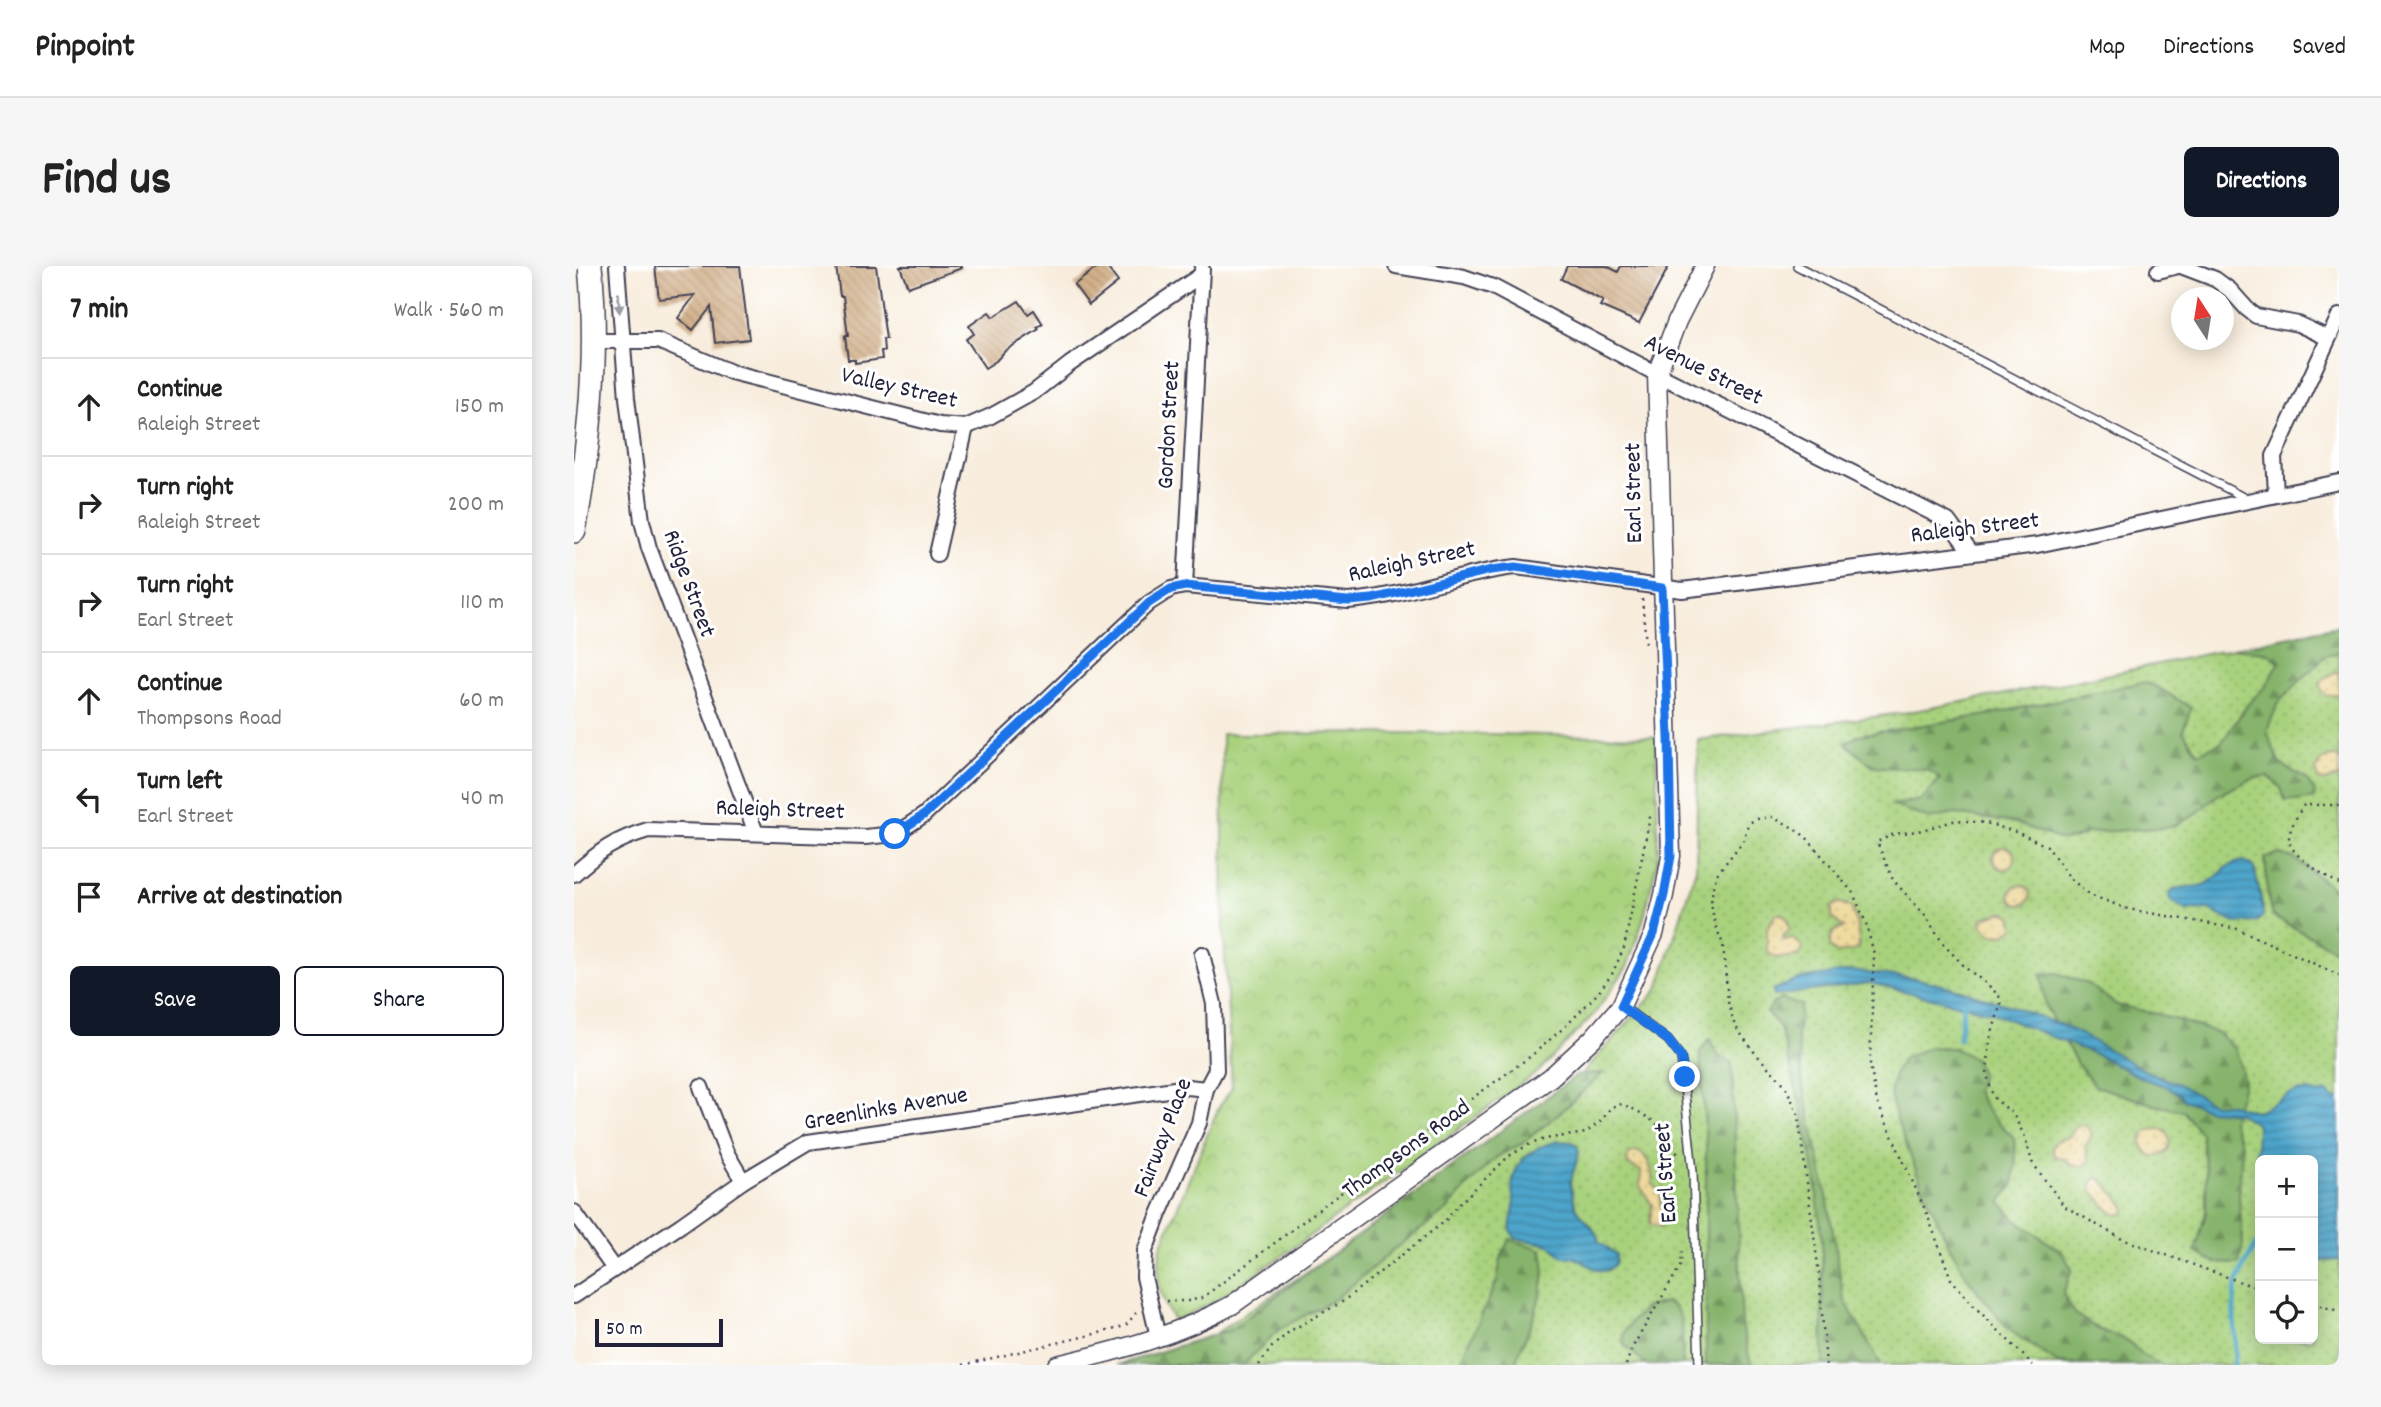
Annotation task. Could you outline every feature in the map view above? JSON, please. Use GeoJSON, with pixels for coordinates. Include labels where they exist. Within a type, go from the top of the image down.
{"type":"FeatureCollection","features":[{"type":"Feature","properties":{"kind":"highway"},"geometry":{"type":"LineString","coordinates":[[574,531],[591,416],[594,341],[590,266]]}},
{"type":"Feature","properties":{"kind":"street","name":"Ridge Street"},"geometry":{"type":"LineString","coordinates":[[617,266],[622,341],[642,520],[649,548],[756,833]]}},
{"type":"Feature","properties":{"kind":"street","name":"Avenue Street"},"geometry":{"type":"LineString","coordinates":[[1396,266],[1464,276],[1493,287],[1948,521],[1971,552]]}},
{"type":"Feature","properties":{"kind":"street","name":"Earl Street"},"geometry":{"type":"LineString","coordinates":[[1671,856],[1657,373],[1677,321],[1705,266]]}},
{"type":"Feature","properties":{"kind":"street"},"geometry":{"type":"LineString","coordinates":[[2158,271],[2179,266],[2215,279],[2256,316],[2298,324],[2328,338]]}},
{"type":"Feature","properties":{"kind":"street","name":"Valley Street"},"geometry":{"type":"LineString","coordinates":[[594,341],[658,341],[731,372],[940,425],[966,427],[1034,393],[1070,364],[1201,271]]}},
{"type":"Feature","properties":{"kind":"street","name":"Gordon Street"},"geometry":{"type":"LineString","coordinates":[[1185,586],[1201,271]]}},
{"type":"Feature","properties":{"kind":"street"},"geometry":{"type":"LineString","coordinates":[[2276,495],[2274,456],[2339,316]]}},
{"type":"Feature","properties":{"kind":"street"},"geometry":{"type":"LineString","coordinates":[[937,554],[966,427]]}},
{"type":"Feature","properties":{"kind":"street","name":"Raleigh Street"},"geometry":{"type":"LineString","coordinates":[[574,874],[600,851],[622,837],[648,830],[865,836],[895,834],[924,815],[1149,603],[1171,589],[1185,586],[1348,601],[1372,599],[1491,570],[1516,567],[1682,590],[2037,545],[2339,482]]}},
{"type":"Feature","properties":{"kind":"street","name":"Thompsons Road"},"geometry":{"type":"LineString","coordinates":[[1057,1365],[1158,1337],[1208,1318],[1232,1305],[1551,1077],[1621,1006],[1654,934],[1671,856]]}},
{"type":"Feature","properties":{"kind":"street","name":"Fairway Place"},"geometry":{"type":"LineString","coordinates":[[1158,1337],[1144,1277],[1145,1251],[1158,1214],[1199,1123],[1206,1089],[1216,1070],[1214,1004],[1202,954]]}},
{"type":"Feature","properties":{"kind":"street"},"geometry":{"type":"LineString","coordinates":[[701,1087],[726,1152],[743,1181]]}},
{"type":"Feature","properties":{"kind":"street","name":"Greenlinks Avenue"},"geometry":{"type":"LineString","coordinates":[[574,1296],[743,1181],[808,1142],[1188,1087],[1206,1089]]}},
{"type":"Feature","properties":{"kind":"street"},"geometry":{"type":"LineString","coordinates":[[574,1212],[614,1269]]}},
{"type":"Feature","properties":{"kind":"lane"},"geometry":{"type":"LineString","coordinates":[[1797,266],[2250,501]]}},
{"type":"Feature","properties":{"kind":"lane","name":"Earl Street"},"geometry":{"type":"LineString","coordinates":[[1621,1006],[1668,1040],[1681,1057],[1693,1172],[1699,1365]]}},
{"type":"Feature","properties":{"kind":"path"},"geometry":{"type":"LineString","coordinates":[[1641,585],[1646,645]]}},
{"type":"Feature","properties":{"kind":"path"},"geometry":{"type":"LineString","coordinates":[[1163,1301],[1202,1298],[1338,1195],[1476,1097],[1568,1024],[1598,993],[1612,974],[1624,948],[1651,815],[1651,802]]}},
{"type":"Feature","properties":{"kind":"path"},"geometry":{"type":"LineString","coordinates":[[2339,805],[2304,805],[2289,839],[2293,849],[2305,861],[2339,884]]}},
{"type":"Feature","properties":{"kind":"path"},"geometry":{"type":"LineString","coordinates":[[1826,1365],[1819,1274],[1798,1114],[1785,1085],[1755,1053],[1735,1026],[1728,1002],[1723,943],[1715,925],[1711,903],[1717,874],[1744,840],[1749,823],[1771,817],[1806,837],[1853,893],[1866,923],[1874,954],[1870,1065],[1878,1102],[1927,1214],[1951,1279],[2033,1365]]}},
{"type":"Feature","properties":{"kind":"path"},"geometry":{"type":"LineString","coordinates":[[2255,1288],[2122,1239],[2064,1206],[2032,1162],[2025,1137],[2013,1114],[1993,1097],[1987,1074],[1990,1040],[2001,1003],[1999,996],[1944,946],[1925,915],[1893,880],[1877,842],[1894,834],[1918,831],[1957,820],[1986,823],[2016,832],[2047,846],[2070,878],[2090,895],[2128,909],[2238,929],[2339,975]]}},
{"type":"Feature","properties":{"kind":"path"},"geometry":{"type":"LineString","coordinates":[[1259,1365],[1272,1347],[1290,1331],[1342,1302],[1446,1221],[1459,1204],[1509,1156],[1528,1145],[1560,1135],[1586,1133],[1602,1120],[1611,1107],[1622,1104],[1665,1132],[1674,1143],[1679,1164]]}},
{"type":"Feature","properties":{"kind":"path"},"geometry":{"type":"LineString","coordinates":[[1626,1365],[1632,1349],[1681,1265],[1683,1242]]}},
{"type":"Feature","properties":{"kind":"path"},"geometry":{"type":"LineString","coordinates":[[2318,1305],[2339,1311]]}},
{"type":"Feature","properties":{"kind":"path"},"geometry":{"type":"LineString","coordinates":[[963,1365],[1116,1329],[1126,1325],[1141,1309]]}},
{"type":"Feature","properties":{"kind":"green space"},"geometry":{"type":"Polygon","coordinates":[[[2339,626],[2339,1365],[1144,1365],[1203,1342],[1473,1159],[1574,1083],[1658,989],[1696,868],[1698,740],[1903,713],[2106,675],[2339,626]]]}},
{"type":"Feature","properties":{"kind":"green space"},"geometry":{"type":"Polygon","coordinates":[[[2339,626],[2339,652],[2324,657],[2278,703],[2267,731],[2279,763],[2306,779],[2315,792],[2314,798],[2285,800],[2281,788],[2268,776],[2251,779],[2216,796],[2194,816],[2171,827],[2087,833],[2074,839],[2061,840],[2015,823],[1955,814],[1929,819],[1892,805],[1921,800],[1940,779],[1927,770],[1876,766],[1845,743],[1859,735],[1982,716],[2144,682],[2191,708],[2183,731],[2198,753],[2222,742],[2248,704],[2266,686],[2279,662],[2269,653],[2233,648],[2339,626]]]}},
{"type":"Feature","properties":{"kind":"green space"},"geometry":{"type":"Polygon","coordinates":[[[1427,733],[1656,737],[1658,858],[1644,917],[1627,967],[1595,1013],[1538,1072],[1216,1301],[1184,1317],[1173,1319],[1159,1284],[1161,1247],[1218,1109],[1232,1088],[1224,938],[1222,734],[1427,733]]]}},
{"type":"Feature","properties":{"kind":"green space"},"geometry":{"type":"Polygon","coordinates":[[[2279,854],[2294,858],[2339,893],[2339,955],[2334,949],[2272,916],[2265,858],[2279,854]]]}},
{"type":"Feature","properties":{"kind":"green space"},"geometry":{"type":"Polygon","coordinates":[[[2041,973],[2057,973],[2088,984],[2117,1005],[2161,1015],[2218,1033],[2236,1049],[2244,1081],[2232,1121],[2242,1147],[2239,1196],[2243,1243],[2239,1264],[2216,1263],[2195,1252],[2206,1212],[2206,1172],[2201,1134],[2183,1111],[2154,1105],[2095,1086],[2077,1064],[2046,1007],[2041,973]]]}},
{"type":"Feature","properties":{"kind":"green space"},"geometry":{"type":"Polygon","coordinates":[[[1781,999],[1801,1005],[1797,1036],[1803,1086],[1827,1196],[1844,1299],[1881,1365],[1823,1365],[1822,1241],[1815,1175],[1804,1119],[1780,1027],[1767,1013],[1772,1004],[1781,999]]]}},
{"type":"Feature","properties":{"kind":"green space"},"geometry":{"type":"Polygon","coordinates":[[[1709,1039],[1718,1055],[1732,1064],[1742,1325],[1751,1365],[1706,1365],[1706,1146],[1700,1052],[1709,1039]]]}},
{"type":"Feature","properties":{"kind":"green space"},"geometry":{"type":"Polygon","coordinates":[[[1930,1047],[1954,1048],[1975,1059],[1981,1074],[1976,1091],[1989,1113],[2014,1138],[2016,1161],[2013,1185],[2000,1202],[2016,1220],[2062,1252],[2072,1269],[2063,1294],[2075,1314],[2100,1330],[2129,1341],[2141,1354],[2160,1365],[2058,1363],[2009,1330],[1969,1280],[1950,1247],[1922,1186],[1890,1095],[1894,1074],[1904,1058],[1930,1047]]]}},
{"type":"Feature","properties":{"kind":"green space"},"geometry":{"type":"Polygon","coordinates":[[[1603,1073],[1523,1143],[1498,1156],[1448,1209],[1335,1299],[1278,1330],[1243,1365],[1117,1365],[1230,1330],[1577,1075],[1603,1073]]]}},
{"type":"Feature","properties":{"kind":"green space"},"geometry":{"type":"Polygon","coordinates":[[[1509,1239],[1541,1249],[1544,1259],[1541,1294],[1516,1365],[1459,1365],[1497,1281],[1501,1258],[1509,1239]]]}},
{"type":"Feature","properties":{"kind":"green space"},"geometry":{"type":"Polygon","coordinates":[[[1666,1302],[1678,1312],[1681,1320],[1683,1365],[1647,1365],[1624,1345],[1623,1334],[1646,1307],[1666,1302]]]}},
{"type":"Feature","properties":{"kind":"sand"},"geometry":{"type":"Polygon","coordinates":[[[2335,672],[2339,673],[2339,694],[2327,696],[2320,685],[2335,672]]]}},
{"type":"Feature","properties":{"kind":"sand"},"geometry":{"type":"Polygon","coordinates":[[[2329,756],[2339,758],[2339,777],[2319,780],[2316,769],[2321,761],[2329,756]]]}},
{"type":"Feature","properties":{"kind":"sand"},"geometry":{"type":"Polygon","coordinates":[[[2004,847],[2012,850],[2015,858],[2012,866],[2004,869],[1996,866],[1993,858],[1996,850],[2004,847]]]}},
{"type":"Feature","properties":{"kind":"sand"},"geometry":{"type":"Polygon","coordinates":[[[2020,885],[2027,888],[2030,895],[2027,902],[2020,905],[2013,902],[2010,895],[2013,888],[2020,885]]]}},
{"type":"Feature","properties":{"kind":"sand"},"geometry":{"type":"Polygon","coordinates":[[[1837,903],[1852,909],[1859,940],[1858,948],[1837,953],[1830,947],[1830,940],[1834,931],[1844,928],[1832,918],[1832,907],[1837,903]]]}},
{"type":"Feature","properties":{"kind":"sand"},"geometry":{"type":"Polygon","coordinates":[[[2001,913],[2013,917],[2014,928],[2003,935],[1991,934],[1982,925],[1983,918],[2001,913]]]}},
{"type":"Feature","properties":{"kind":"sand"},"geometry":{"type":"Polygon","coordinates":[[[1776,914],[1787,918],[1790,929],[1783,936],[1784,940],[1793,938],[1802,946],[1803,950],[1798,956],[1777,958],[1767,952],[1767,928],[1776,914]]]}},
{"type":"Feature","properties":{"kind":"sand"},"geometry":{"type":"Polygon","coordinates":[[[2083,1125],[2092,1135],[2085,1148],[2089,1161],[2083,1166],[2072,1166],[2065,1159],[2054,1156],[2052,1147],[2056,1141],[2069,1137],[2077,1126],[2083,1125]]]}},
{"type":"Feature","properties":{"kind":"sand"},"geometry":{"type":"Polygon","coordinates":[[[2156,1128],[2166,1132],[2170,1142],[2166,1152],[2156,1156],[2146,1152],[2142,1142],[2146,1132],[2156,1128]]]}},
{"type":"Feature","properties":{"kind":"sand"},"geometry":{"type":"Polygon","coordinates":[[[1636,1151],[1647,1160],[1652,1183],[1661,1193],[1664,1220],[1659,1228],[1650,1223],[1652,1205],[1640,1186],[1641,1171],[1628,1164],[1630,1153],[1636,1151]]]}},
{"type":"Feature","properties":{"kind":"sand"},"geometry":{"type":"Polygon","coordinates":[[[2097,1177],[2121,1201],[2126,1209],[2124,1213],[2118,1215],[2110,1211],[2092,1191],[2091,1183],[2097,1177]]]}},
{"type":"Feature","properties":{"kind":"water"},"geometry":{"type":"Polygon","coordinates":[[[2243,861],[2253,867],[2260,891],[2263,916],[2256,922],[2235,923],[2207,909],[2186,910],[2170,900],[2169,894],[2173,891],[2206,884],[2226,868],[2243,861]]]}},
{"type":"Feature","properties":{"kind":"water"},"geometry":{"type":"Polygon","coordinates":[[[1851,971],[1914,978],[1950,987],[2059,1024],[2214,1104],[2231,1104],[2256,1111],[2301,1091],[2320,1094],[2327,1092],[2339,1099],[2339,1260],[2318,1262],[2318,1155],[2256,1155],[2257,1125],[2238,1113],[2209,1110],[2184,1100],[2168,1087],[1990,1012],[1870,983],[1774,996],[1773,990],[1801,979],[1851,971]]]}},
{"type":"Feature","properties":{"kind":"water"},"geometry":{"type":"Polygon","coordinates":[[[1558,1141],[1572,1142],[1578,1147],[1579,1154],[1570,1183],[1576,1208],[1596,1233],[1599,1242],[1616,1254],[1616,1262],[1607,1271],[1574,1257],[1563,1257],[1550,1245],[1515,1238],[1512,1233],[1510,1226],[1514,1204],[1513,1179],[1520,1163],[1532,1151],[1558,1141]]]}},
{"type":"Feature","properties":{"kind":"building"},"geometry":{"type":"Polygon","coordinates":[[[655,266],[740,266],[749,339],[715,343],[711,307],[693,330],[678,318],[695,295],[659,299],[655,266]]]}},
{"type":"Feature","properties":{"kind":"building"},"geometry":{"type":"Polygon","coordinates":[[[836,266],[876,266],[886,339],[883,339],[882,359],[855,363],[855,360],[848,360],[843,296],[840,296],[836,266]]]}},
{"type":"Feature","properties":{"kind":"building"},"geometry":{"type":"Polygon","coordinates":[[[900,266],[962,266],[962,268],[908,287],[900,266]]]}},
{"type":"Feature","properties":{"kind":"building"},"geometry":{"type":"Polygon","coordinates":[[[1099,266],[1106,266],[1118,282],[1089,305],[1074,285],[1099,266]]]}},
{"type":"Feature","properties":{"kind":"building"},"geometry":{"type":"Polygon","coordinates":[[[1567,266],[1607,266],[1618,272],[1621,266],[1669,266],[1639,323],[1600,306],[1603,301],[1561,279],[1567,266]]]}},
{"type":"Feature","properties":{"kind":"building"},"geometry":{"type":"Polygon","coordinates":[[[1019,301],[1028,314],[1034,310],[1043,324],[985,368],[966,339],[974,334],[969,326],[989,312],[993,317],[1019,301]]]}},
{"type":"Feature","properties":{"kind":"waterway"},"geometry":{"type":"LineString","coordinates":[[1959,1039],[1964,1002]]}},
{"type":"Feature","properties":{"kind":"waterway"},"geometry":{"type":"LineString","coordinates":[[2234,1365],[2236,1287],[2255,1247]]}},
{"type":"Feature","properties":{"kind":"route"},"geometry":{"type":"LineString","coordinates":[[895,834],[924,815],[1149,603],[1171,589],[1185,586],[1348,601],[1372,599],[1491,570],[1516,567],[1662,588],[1671,856],[1654,934],[1621,1006],[1668,1040],[1681,1057],[1685,1077]]}}]}
